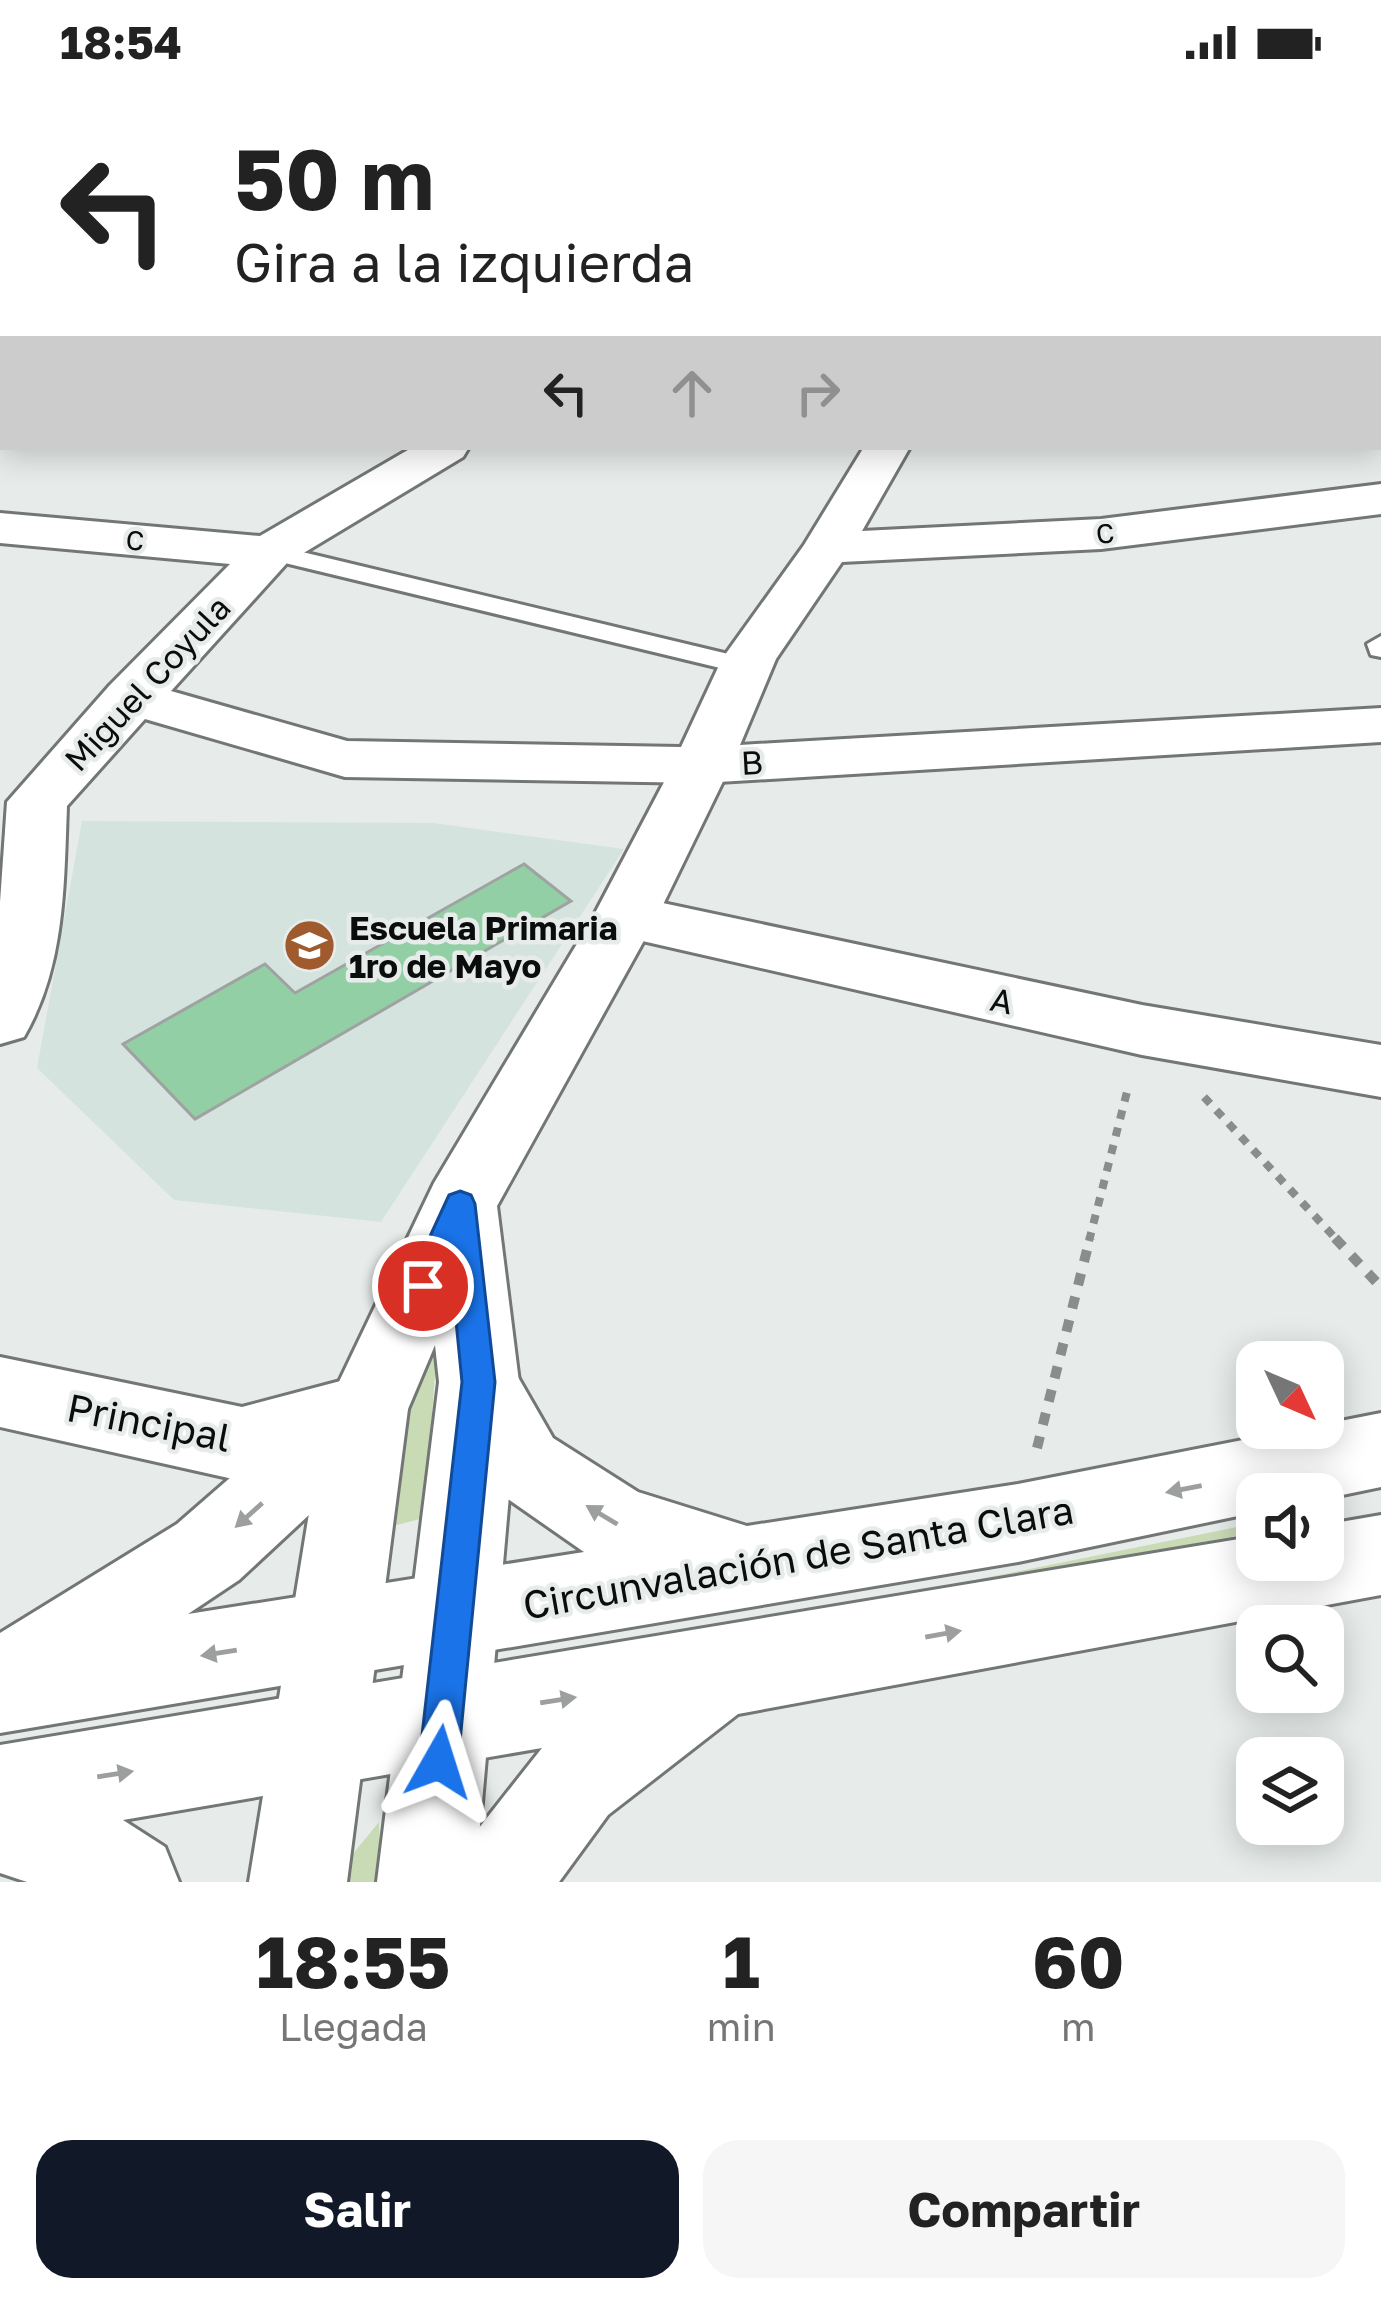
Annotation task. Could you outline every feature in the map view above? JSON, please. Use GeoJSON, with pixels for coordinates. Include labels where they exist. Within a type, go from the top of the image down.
{"type":"FeatureCollection","features":[{"type":"Feature","properties":{"kind":"main road","name":"Miguel Coyula"},"geometry":{"type":"LineString","coordinates":[[0,1020],[37,802],[269,552],[441,450]]}},
{"type":"Feature","properties":{"kind":"main road"},"geometry":{"type":"LineString","coordinates":[[298,1882],[367,1409],[460,1204],[626,917],[745,666],[826,548],[885,450]]}},
{"type":"Feature","properties":{"kind":"main road","name":"C"},"geometry":{"type":"LineString","coordinates":[[826,548],[1101,534],[1381,499]]}},
{"type":"Feature","properties":{"kind":"main road","name":"C"},"geometry":{"type":"LineString","coordinates":[[0,528],[269,552]]}},
{"type":"Feature","properties":{"kind":"main road","name":"B"},"geometry":{"type":"LineString","coordinates":[[130,697],[345,759],[702,765],[1381,725]]}},
{"type":"Feature","properties":{"kind":"main road","name":"A"},"geometry":{"type":"LineString","coordinates":[[626,917],[1142,1030],[1381,1071]]}},
{"type":"Feature","properties":{"kind":"main road"},"geometry":{"type":"LineString","coordinates":[[426,1882],[479,1382],[460,1204]]}},
{"type":"Feature","properties":{"kind":"main road"},"geometry":{"type":"LineString","coordinates":[[479,1382],[524,1465],[614,1524],[752,1567]]}},
{"type":"Feature","properties":{"kind":"main road","name":"Principal"},"geometry":{"type":"LineString","coordinates":[[0,1392],[242,1444],[367,1409]]}},
{"type":"Feature","properties":{"kind":"main road"},"geometry":{"type":"LineString","coordinates":[[0,1686],[208,1552],[367,1409]]}},
{"type":"Feature","properties":{"kind":"main road","name":"Circunvalación de Santa Clara"},"geometry":{"type":"LineString","coordinates":[[0,1686],[1018,1523],[1381,1450]]}},
{"type":"Feature","properties":{"kind":"main road"},"geometry":{"type":"LineString","coordinates":[[0,1792],[717,1674],[1381,1555]]}},
{"type":"Feature","properties":{"kind":"main road"},"geometry":{"type":"LineString","coordinates":[[499,1882],[575,1782],[717,1674]]}},
{"type":"Feature","properties":{"kind":"main road"},"geometry":{"type":"LineString","coordinates":[[0,1825],[89,1855],[130,1882]]}},
{"type":"Feature","properties":{"kind":"lane"},"geometry":{"type":"LineString","coordinates":[[269,552],[745,666]]}},
{"type":"Feature","properties":{"kind":"path"},"geometry":{"type":"LineString","coordinates":[[1142,1030],[1381,1287]]}},
{"type":"Feature","properties":{"kind":"path"},"geometry":{"type":"LineString","coordinates":[[1018,1523],[1142,1030]]}},
{"type":"Feature","properties":{"kind":"shaded area","name":"Escuela Primaria 1ro de Mayo"},"geometry":{"type":"Polygon","coordinates":[[[82,821],[433,823],[624,849],[381,1222],[174,1200],[37,1068],[82,821]]]}},
{"type":"Feature","properties":{"kind":"green space"},"geometry":{"type":"Polygon","coordinates":[[[441,1297],[424,1518],[393,1526],[411,1375],[441,1297]]]}},
{"type":"Feature","properties":{"kind":"green space"},"geometry":{"type":"Polygon","coordinates":[[[1236,1527],[1236,1536],[717,1632],[1236,1527]]]}},
{"type":"Feature","properties":{"kind":"green space"},"geometry":{"type":"Polygon","coordinates":[[[379,1822],[381,1882],[344,1882],[347,1861],[379,1822]]]}},
{"type":"Feature","properties":{"kind":"building"},"geometry":{"type":"Polygon","coordinates":[[[524,864],[571,901],[195,1119],[123,1044],[265,964],[295,993],[524,864]]]}},
{"type":"Feature","properties":{"kind":"place","name":"Escuela Primaria 1ro de Mayo"},"geometry":{"type":"Point","coordinates":[310,946]}},
{"type":"Feature","properties":{"kind":"route"},"geometry":{"type":"LineString","coordinates":[[423,1286],[460,1204],[479,1382],[439,1762]]}}]}
